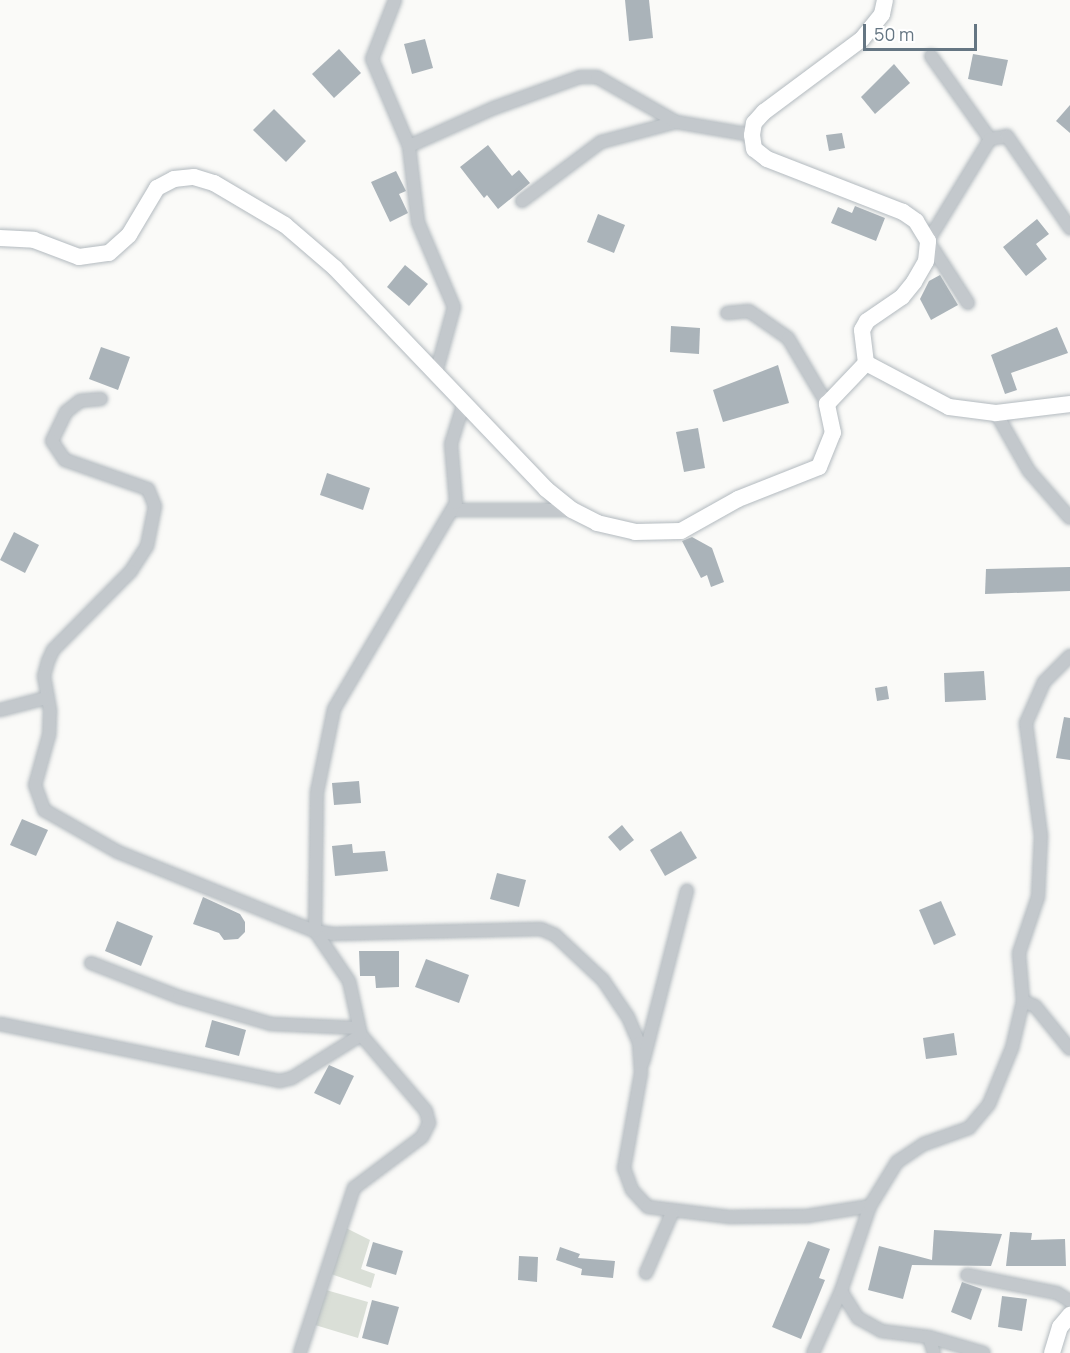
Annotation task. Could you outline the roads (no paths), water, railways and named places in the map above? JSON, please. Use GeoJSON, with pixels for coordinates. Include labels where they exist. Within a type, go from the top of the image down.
{"type":"FeatureCollection","features":[{"type":"Feature","properties":{"kind":"street"},"geometry":{"type":"LineString","coordinates":[[395,0],[372,59],[409,146],[418,222],[454,307],[436,373]]}},
{"type":"Feature","properties":{"kind":"street"},"geometry":{"type":"LineString","coordinates":[[885,0],[882,14],[862,39],[764,112],[754,123],[752,135],[754,148],[767,159],[903,212],[916,221],[968,303]]}},
{"type":"Feature","properties":{"kind":"street"},"geometry":{"type":"LineString","coordinates":[[931,56],[990,139]]}},
{"type":"Feature","properties":{"kind":"street"},"geometry":{"type":"LineString","coordinates":[[409,146],[494,108],[580,77],[597,77],[676,122],[752,135]]}},
{"type":"Feature","properties":{"kind":"street"},"geometry":{"type":"LineString","coordinates":[[522,201],[601,142],[676,122]]}},
{"type":"Feature","properties":{"kind":"street"},"geometry":{"type":"LineString","coordinates":[[866,363],[862,330],[867,321],[902,297],[914,282],[926,261],[928,241],[990,139],[1006,136],[1070,228]]}},
{"type":"Feature","properties":{"kind":"street"},"geometry":{"type":"LineString","coordinates":[[0,238],[34,240],[79,257],[109,253],[129,235],[157,188],[174,179],[194,177],[251,202],[285,225],[335,268],[546,489],[572,510],[597,523],[635,532],[681,531],[738,499],[819,467],[833,433],[826,404],[788,338],[749,311],[727,313]]}},
{"type":"Feature","properties":{"kind":"street"},"geometry":{"type":"LineString","coordinates":[[826,404],[866,363]]}},
{"type":"Feature","properties":{"kind":"street"},"geometry":{"type":"LineString","coordinates":[[866,363],[949,407],[996,413],[1070,404]]}},
{"type":"Feature","properties":{"kind":"street"},"geometry":{"type":"LineString","coordinates":[[101,399],[80,401],[66,412],[52,441],[65,460],[148,489],[155,506],[147,546],[131,571],[53,650],[44,676],[50,711],[49,735],[35,785],[39,802],[52,818],[118,852],[315,931],[333,934],[541,929],[555,934],[603,980],[628,1017],[639,1043],[640,1073]]}},
{"type":"Feature","properties":{"kind":"street"},"geometry":{"type":"LineString","coordinates":[[300,1353],[354,1188],[422,1137],[429,1123],[426,1112],[360,1031],[348,981],[315,931],[317,792],[334,709],[456,503],[451,444],[464,402]]}},
{"type":"Feature","properties":{"kind":"street"},"geometry":{"type":"LineString","coordinates":[[996,413],[1029,471],[1070,518]]}},
{"type":"Feature","properties":{"kind":"street"},"geometry":{"type":"LineString","coordinates":[[452,510],[572,510]]}},
{"type":"Feature","properties":{"kind":"street"},"geometry":{"type":"LineString","coordinates":[[813,1353],[841,1291],[870,1206],[897,1162],[924,1143],[969,1128],[989,1104],[1012,1047],[1023,1001],[1019,953],[1038,897],[1041,836],[1026,723],[1044,682],[1070,656]]}},
{"type":"Feature","properties":{"kind":"street"},"geometry":{"type":"LineString","coordinates":[[0,710],[46,698]]}},
{"type":"Feature","properties":{"kind":"street"},"geometry":{"type":"LineString","coordinates":[[687,891],[640,1073],[624,1168],[632,1190],[648,1207],[672,1213],[730,1217],[807,1216],[870,1206]]}},
{"type":"Feature","properties":{"kind":"street"},"geometry":{"type":"LineString","coordinates":[[91,963],[179,997],[271,1024],[360,1031]]}},
{"type":"Feature","properties":{"kind":"street"},"geometry":{"type":"LineString","coordinates":[[1023,1001],[1035,1006],[1070,1049]]}},
{"type":"Feature","properties":{"kind":"street"},"geometry":{"type":"LineString","coordinates":[[0,1024],[280,1081],[292,1078],[360,1031]]}},
{"type":"Feature","properties":{"kind":"street"},"geometry":{"type":"LineString","coordinates":[[646,1273],[672,1213]]}},
{"type":"Feature","properties":{"kind":"street"},"geometry":{"type":"LineString","coordinates":[[967,1275],[1056,1293],[1070,1301]]}},
{"type":"Feature","properties":{"kind":"street"},"geometry":{"type":"LineString","coordinates":[[841,1291],[858,1318],[881,1331],[929,1337],[984,1353]]}},
{"type":"Feature","properties":{"kind":"street"},"geometry":{"type":"LineString","coordinates":[[1052,1353],[1060,1327],[1070,1315]]}},
{"type":"Feature","properties":{"kind":"street"},"geometry":{"type":"LineString","coordinates":[[929,1337],[934,1353]]}}]}
